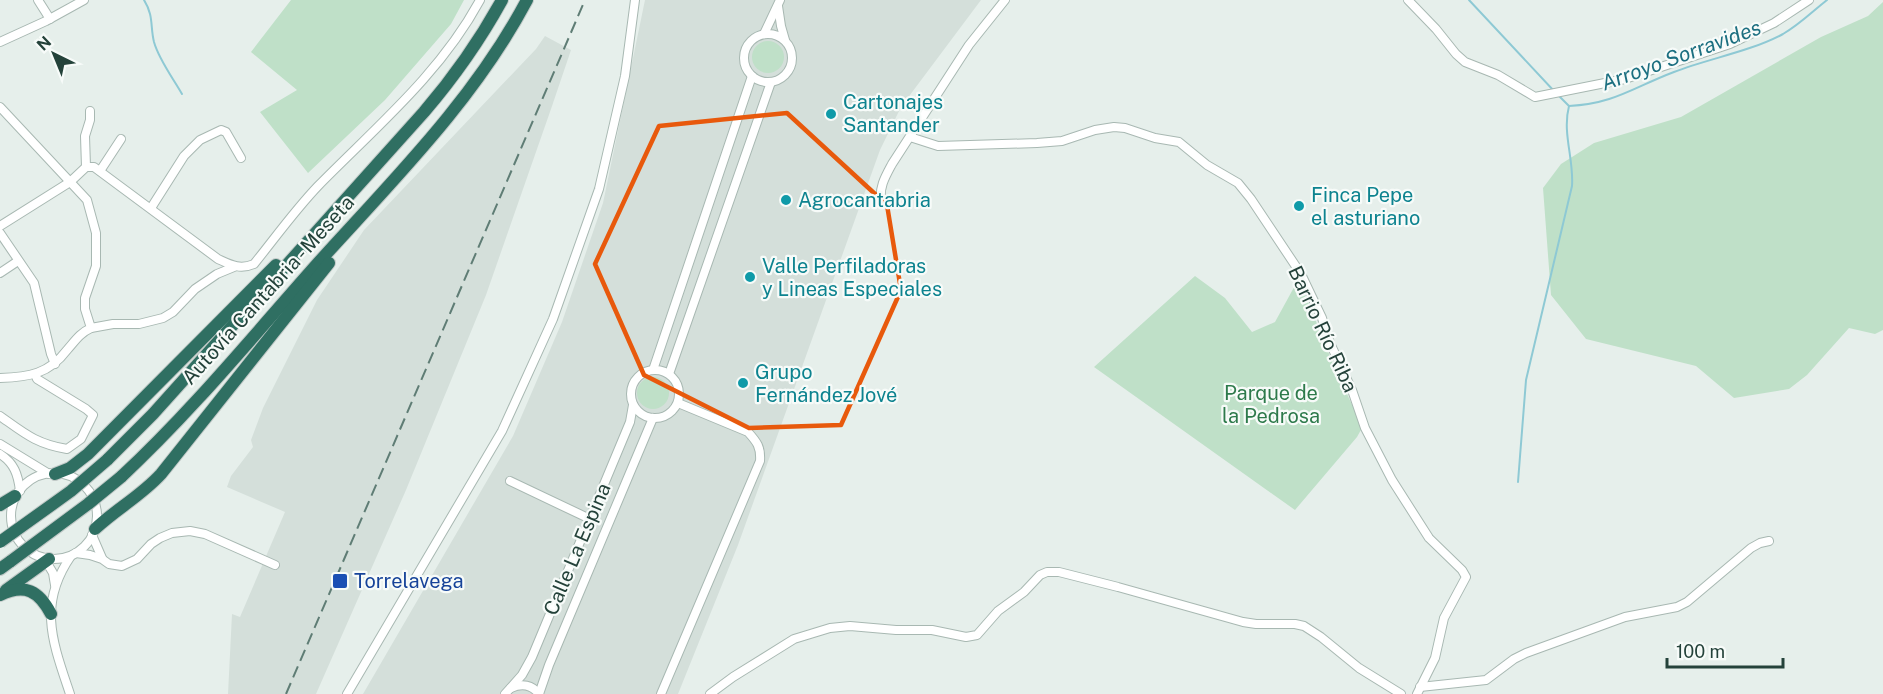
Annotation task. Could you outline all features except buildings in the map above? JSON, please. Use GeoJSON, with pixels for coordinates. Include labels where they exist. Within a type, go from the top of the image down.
{"type":"FeatureCollection","features":[{"type":"Feature","properties":{"kind":"highway","name":"Autovía Cantabria - Meseta"},"geometry":{"type":"LineString","coordinates":[[0,542],[70,491],[107,460],[153,414],[449,82],[502,0]]}},
{"type":"Feature","properties":{"kind":"highway","name":"Autovía Cantabria - Meseta"},"geometry":{"type":"LineString","coordinates":[[0,569],[121,477],[196,400],[431,137],[474,85],[506,38],[526,0]]}},
{"type":"Feature","properties":{"kind":"highway"},"geometry":{"type":"LineString","coordinates":[[93,532],[116,510],[148,488],[161,474],[326,266],[456,114],[467,100],[474,85]]}},
{"type":"Feature","properties":{"kind":"highway"},"geometry":{"type":"LineString","coordinates":[[52,474],[70,468],[88,454],[262,280],[340,198],[381,160]]}},
{"type":"Feature","properties":{"kind":"highway"},"geometry":{"type":"LineString","coordinates":[[0,505],[17,493]]}},
{"type":"Feature","properties":{"kind":"highway"},"geometry":{"type":"LineString","coordinates":[[0,594],[47,559]]}},
{"type":"Feature","properties":{"kind":"highway"},"geometry":{"type":"LineString","coordinates":[[0,594],[13,590],[32,592],[45,602],[51,614]]}},
{"type":"Feature","properties":{"kind":"street"},"geometry":{"type":"LineString","coordinates":[[38,0],[50,19]]}},
{"type":"Feature","properties":{"kind":"street"},"geometry":{"type":"LineString","coordinates":[[0,42],[84,0]]}},
{"type":"Feature","properties":{"kind":"street"},"geometry":{"type":"LineString","coordinates":[[1,375],[35,374],[44,371],[56,364],[77,337],[91,328],[113,324],[139,324],[163,318],[173,312],[195,289],[217,274],[234,267],[254,264],[315,189],[412,94],[450,48],[480,0]]}},
{"type":"Feature","properties":{"kind":"street"},"geometry":{"type":"LineString","coordinates":[[347,694],[502,431],[553,319],[598,189],[625,76],[635,0]]}},
{"type":"Feature","properties":{"kind":"street"},"geometry":{"type":"LineString","coordinates":[[881,202],[883,182],[892,164],[969,45],[1005,0]]}},
{"type":"Feature","properties":{"kind":"street"},"geometry":{"type":"LineString","coordinates":[[1408,0],[1465,62],[1498,75],[1535,97],[1625,79],[1720,47],[1774,22],[1809,0]]}},
{"type":"Feature","properties":{"kind":"street"},"geometry":{"type":"LineString","coordinates":[[779,3],[781,26],[785,40],[790,47],[792,62],[785,75],[771,82],[757,80],[744,63],[746,47],[750,41],[764,33],[779,3]]}},
{"type":"Feature","properties":{"kind":"street"},"geometry":{"type":"LineString","coordinates":[[764,33],[779,36],[785,40]]}},
{"type":"Feature","properties":{"kind":"street"},"geometry":{"type":"LineString","coordinates":[[633,405],[642,415],[653,418],[668,415],[678,403],[679,387],[675,380],[662,370],[653,370],[752,76]]}},
{"type":"Feature","properties":{"kind":"street"},"geometry":{"type":"LineString","coordinates":[[669,374],[771,82]]}},
{"type":"Feature","properties":{"kind":"street"},"geometry":{"type":"LineString","coordinates":[[0,107],[87,200],[96,233],[96,266],[85,298],[91,328]]}},
{"type":"Feature","properties":{"kind":"street"},"geometry":{"type":"LineString","coordinates":[[86,167],[85,136],[90,111]]}},
{"type":"Feature","properties":{"kind":"street","name":"Barrio Río Riba"},"geometry":{"type":"LineString","coordinates":[[910,137],[938,146],[1037,143],[1062,141],[1095,130],[1125,128],[1155,138],[1179,142],[1207,165],[1238,183],[1301,274],[1352,390],[1365,428],[1392,480],[1429,538],[1462,570],[1466,577],[1444,618],[1435,658],[1419,690]]}},
{"type":"Feature","properties":{"kind":"street"},"geometry":{"type":"LineString","coordinates":[[151,208],[184,156],[200,140],[221,130],[226,132],[241,158]]}},
{"type":"Feature","properties":{"kind":"street"},"geometry":{"type":"LineString","coordinates":[[100,171],[121,139]]}},
{"type":"Feature","properties":{"kind":"street"},"geometry":{"type":"LineString","coordinates":[[0,226],[69,182],[86,167],[94,167],[202,248],[234,267]]}},
{"type":"Feature","properties":{"kind":"street"},"geometry":{"type":"LineString","coordinates":[[0,233],[34,284],[51,354],[56,364]]}},
{"type":"Feature","properties":{"kind":"street"},"geometry":{"type":"LineString","coordinates":[[0,273],[18,261]]}},
{"type":"Feature","properties":{"kind":"street","name":"Calle La Espina"},"geometry":{"type":"LineString","coordinates":[[508,691],[522,675],[532,657],[630,422],[633,384],[641,374],[653,370]]}},
{"type":"Feature","properties":{"kind":"street"},"geometry":{"type":"LineString","coordinates":[[0,416],[48,446],[67,449],[81,439],[93,415],[37,379],[35,374]]}},
{"type":"Feature","properties":{"kind":"street"},"geometry":{"type":"LineString","coordinates":[[661,694],[760,461],[761,448],[748,432],[678,403]]}},
{"type":"Feature","properties":{"kind":"street","name":"Calle La Espina"},"geometry":{"type":"LineString","coordinates":[[539,694],[549,665],[653,418]]}},
{"type":"Feature","properties":{"kind":"street"},"geometry":{"type":"LineString","coordinates":[[0,444],[52,474],[70,477],[87,490],[95,503],[96,516],[93,532],[85,545],[74,554],[59,577],[51,614],[50,627],[54,644],[70,694]]}},
{"type":"Feature","properties":{"kind":"street"},"geometry":{"type":"LineString","coordinates":[[0,454],[14,466],[17,493]]}},
{"type":"Feature","properties":{"kind":"street"},"geometry":{"type":"LineString","coordinates":[[52,474],[33,479],[17,493],[12,505],[11,521],[16,536],[26,549],[47,559],[57,559],[74,554],[102,559],[113,565],[128,565],[137,560],[151,544],[160,538],[172,533],[190,531],[205,534],[275,565]]}},
{"type":"Feature","properties":{"kind":"street"},"geometry":{"type":"LineString","coordinates":[[510,481],[590,519]]}},
{"type":"Feature","properties":{"kind":"street"},"geometry":{"type":"LineString","coordinates":[[93,532],[102,559]]}},
{"type":"Feature","properties":{"kind":"street","name":"Barrio Río Riba"},"geometry":{"type":"LineString","coordinates":[[1419,690],[1486,680],[1526,652],[1625,617],[1677,607],[1687,602],[1751,548],[1770,541]]}},
{"type":"Feature","properties":{"kind":"street"},"geometry":{"type":"LineString","coordinates":[[47,559],[53,573],[55,587]]}},
{"type":"Feature","properties":{"kind":"street"},"geometry":{"type":"LineString","coordinates":[[710,694],[733,676],[794,639],[830,628],[850,626],[932,630],[966,637],[977,635],[998,611],[1024,592],[1040,575],[1047,572],[1059,572],[1147,594],[1243,622],[1304,626],[1359,668],[1401,694]]}},
{"type":"Feature","properties":{"kind":"street","name":"Calle La Espina"},"geometry":{"type":"LineString","coordinates":[[508,691],[522,685],[535,689],[539,694]]}},
{"type":"Feature","properties":{"kind":"highlighted area"},"geometry":{"type":"Polygon","coordinates":[[[787,113],[887,205],[901,290],[841,425],[749,428],[644,375],[595,264],[659,126],[787,113]]]}},
{"type":"Feature","properties":{"kind":"shaded area"},"geometry":{"type":"Polygon","coordinates":[[[645,0],[981,0],[901,107],[880,150],[738,545],[678,694],[363,694],[513,436],[562,322],[603,203],[645,0]]]}},
{"type":"Feature","properties":{"kind":"shaded area"},"geometry":{"type":"Polygon","coordinates":[[[545,36],[571,50],[551,109],[486,295],[406,490],[316,694],[228,694],[232,614],[240,617],[285,512],[227,487],[231,476],[253,447],[251,440],[263,408],[317,300],[364,230],[536,49],[545,36]]]}},
{"type":"Feature","properties":{"kind":"green space"},"geometry":{"type":"Polygon","coordinates":[[[291,0],[464,0],[451,24],[385,100],[308,173],[260,112],[297,90],[251,52],[291,0]]]}},
{"type":"Feature","properties":{"kind":"green space"},"geometry":{"type":"Polygon","coordinates":[[[1883,2],[1883,330],[1875,334],[1849,328],[1807,375],[1789,389],[1734,398],[1696,366],[1586,339],[1551,295],[1543,188],[1561,164],[1594,143],[1681,117],[1821,37],[1868,16],[1883,2]]]}},
{"type":"Feature","properties":{"kind":"green space"},"geometry":{"type":"Polygon","coordinates":[[[768,41],[779,46],[784,57],[779,68],[768,73],[757,68],[752,57],[757,46],[768,41]]]}},
{"type":"Feature","properties":{"kind":"green space","name":"Parque de la Pedrosa"},"geometry":{"type":"Polygon","coordinates":[[[1195,276],[1225,298],[1252,332],[1275,322],[1298,280],[1362,428],[1357,437],[1295,510],[1094,367],[1195,276]]]}},
{"type":"Feature","properties":{"kind":"green space"},"geometry":{"type":"Polygon","coordinates":[[[653,377],[664,382],[669,393],[664,404],[653,409],[642,404],[637,393],[642,382],[653,377]]]}},
{"type":"Feature","properties":{"kind":"waterway"},"geometry":{"type":"LineString","coordinates":[[144,0],[151,16],[156,49],[182,94]]}},
{"type":"Feature","properties":{"kind":"waterway"},"geometry":{"type":"LineString","coordinates":[[1469,0],[1554,91]]}},
{"type":"Feature","properties":{"kind":"waterway","name":"Arroyo Sorravides"},"geometry":{"type":"LineString","coordinates":[[1569,106],[1599,102],[1674,72],[1770,40],[1795,26],[1827,0]]}},
{"type":"Feature","properties":{"kind":"waterway"},"geometry":{"type":"LineString","coordinates":[[1558,95],[1569,106]]}},
{"type":"Feature","properties":{"kind":"waterway"},"geometry":{"type":"LineString","coordinates":[[1518,482],[1526,380],[1572,186],[1567,136],[1569,106]]}},
{"type":"Feature","properties":{"kind":"railway"},"geometry":{"type":"LineString","coordinates":[[286,694],[585,0]]}},
{"type":"Feature","properties":{"kind":"place","name":"Cartonajes Santander"},"geometry":{"type":"Point","coordinates":[831,114]}},
{"type":"Feature","properties":{"kind":"place","name":"Agrocantabria"},"geometry":{"type":"Point","coordinates":[786,200]}},
{"type":"Feature","properties":{"kind":"place","name":"Finca Pepe el asturiano"},"geometry":{"type":"Point","coordinates":[1299,206]}},
{"type":"Feature","properties":{"kind":"place","name":"Valle Perfiladoras y Lineas Especiales"},"geometry":{"type":"Point","coordinates":[750,277]}},
{"type":"Feature","properties":{"kind":"place","name":"Grupo Fernández Jové"},"geometry":{"type":"Point","coordinates":[743,383]}},
{"type":"Feature","properties":{"kind":"place","name":"Torrelavega"},"geometry":{"type":"Point","coordinates":[340,581]}}]}
